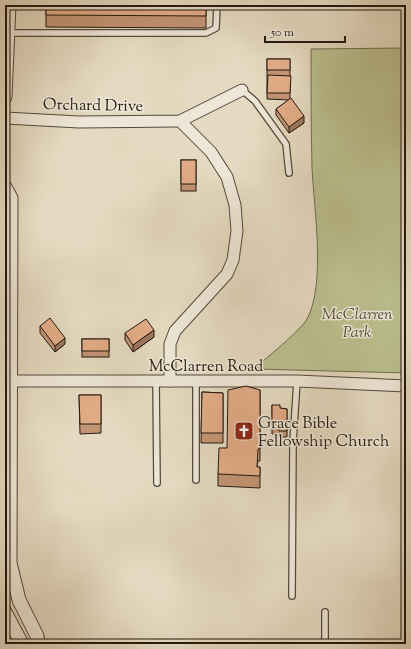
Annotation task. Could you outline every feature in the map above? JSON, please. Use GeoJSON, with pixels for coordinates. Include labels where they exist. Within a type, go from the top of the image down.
{"type":"FeatureCollection","features":[{"type":"Feature","properties":{"kind":"street"},"geometry":{"type":"LineString","coordinates":[[5,97],[9,5]]}},
{"type":"Feature","properties":{"kind":"street","name":"Orchard Drive"},"geometry":{"type":"LineString","coordinates":[[5,118],[79,122],[180,122],[242,90]]}},
{"type":"Feature","properties":{"kind":"street"},"geometry":{"type":"LineString","coordinates":[[170,381],[170,344],[175,331],[227,274],[233,260],[237,231],[235,206],[227,177],[211,152],[180,122]]}},
{"type":"Feature","properties":{"kind":"street"},"geometry":{"type":"LineString","coordinates":[[5,187],[11,198],[8,381],[10,563],[19,600],[37,636],[38,644]]}},
{"type":"Feature","properties":{"kind":"street","name":"McClarren Road"},"geometry":{"type":"LineString","coordinates":[[8,381],[298,381],[406,386]]}},
{"type":"Feature","properties":{"kind":"street"},"geometry":{"type":"LineString","coordinates":[[5,612],[22,644]]}},
{"type":"Feature","properties":{"kind":"lane"},"geometry":{"type":"LineString","coordinates":[[7,33],[206,33],[216,28],[217,5]]}},
{"type":"Feature","properties":{"kind":"lane"},"geometry":{"type":"LineString","coordinates":[[242,90],[255,102],[286,144],[289,173]]}},
{"type":"Feature","properties":{"kind":"lane"},"geometry":{"type":"LineString","coordinates":[[156,381],[157,483]]}},
{"type":"Feature","properties":{"kind":"lane"},"geometry":{"type":"LineString","coordinates":[[196,381],[196,480]]}},
{"type":"Feature","properties":{"kind":"lane"},"geometry":{"type":"LineString","coordinates":[[292,596],[293,442],[298,381]]}},
{"type":"Feature","properties":{"kind":"lane"},"geometry":{"type":"LineString","coordinates":[[325,612],[326,644]]}},
{"type":"Feature","properties":{"kind":"green space","name":"McClarren Park"},"geometry":{"type":"Polygon","coordinates":[[[406,48],[406,373],[254,369],[303,324],[307,319],[313,304],[316,286],[317,245],[312,168],[311,49],[406,48]]]}},
{"type":"Feature","properties":{"kind":"building"},"geometry":{"type":"Polygon","coordinates":[[[46,5],[206,5],[206,16],[46,15],[46,5]]]}},
{"type":"Feature","properties":{"kind":"building"},"geometry":{"type":"Polygon","coordinates":[[[267,59],[290,59],[290,70],[267,70],[267,59]]]}},
{"type":"Feature","properties":{"kind":"building"},"geometry":{"type":"Polygon","coordinates":[[[268,75],[291,76],[290,93],[267,93],[268,75]]]}},
{"type":"Feature","properties":{"kind":"building"},"geometry":{"type":"Polygon","coordinates":[[[291,98],[304,116],[289,127],[276,109],[291,98]]]}},
{"type":"Feature","properties":{"kind":"building"},"geometry":{"type":"Polygon","coordinates":[[[181,160],[196,160],[196,184],[181,184],[181,160]]]}},
{"type":"Feature","properties":{"kind":"building"},"geometry":{"type":"Polygon","coordinates":[[[50,318],[65,338],[55,346],[40,326],[50,318]]]}},
{"type":"Feature","properties":{"kind":"building"},"geometry":{"type":"Polygon","coordinates":[[[146,319],[154,330],[133,345],[125,333],[146,319]]]}},
{"type":"Feature","properties":{"kind":"building"},"geometry":{"type":"Polygon","coordinates":[[[82,339],[109,339],[109,351],[82,351],[82,339]]]}},
{"type":"Feature","properties":{"kind":"building","name":"Grace Bible Fellowship Church"},"geometry":{"type":"Polygon","coordinates":[[[246,386],[260,390],[260,449],[258,449],[257,467],[260,467],[260,476],[218,474],[219,448],[227,448],[228,390],[246,386]]]}},
{"type":"Feature","properties":{"kind":"building"},"geometry":{"type":"Polygon","coordinates":[[[202,392],[223,393],[223,433],[201,433],[202,392]]]}},
{"type":"Feature","properties":{"kind":"building"},"geometry":{"type":"Polygon","coordinates":[[[79,395],[101,395],[101,424],[80,424],[79,395]]]}},
{"type":"Feature","properties":{"kind":"building"},"geometry":{"type":"Polygon","coordinates":[[[272,405],[280,405],[280,408],[287,409],[287,431],[279,431],[279,428],[272,428],[272,405]]]}},
{"type":"Feature","properties":{"kind":"place","name":"Grace Bible Fellowship Church"},"geometry":{"type":"Point","coordinates":[244,431]}}]}
